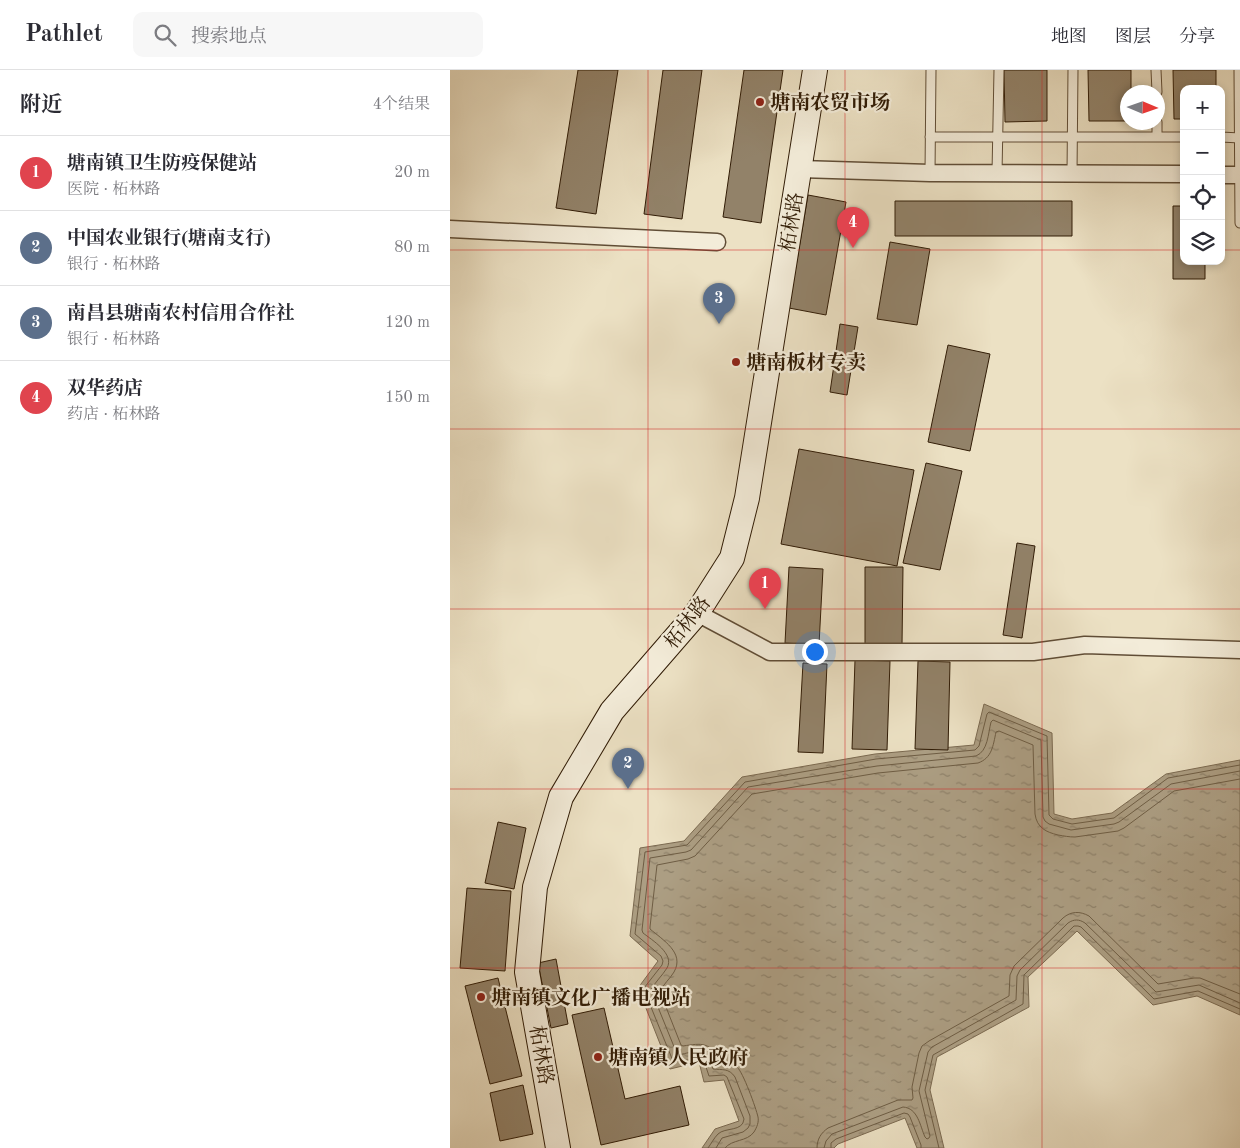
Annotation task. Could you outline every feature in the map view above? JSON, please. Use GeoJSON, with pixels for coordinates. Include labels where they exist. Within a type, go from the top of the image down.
{"type":"FeatureCollection","features":[{"type":"Feature","properties":{"kind":"street","name":"柘林路"},"geometry":{"type":"LineString","coordinates":[[558,1148],[527,972],[536,887],[561,797],[612,711],[697,613],[732,558],[747,498],[815,70]]}},
{"type":"Feature","properties":{"kind":"street"},"geometry":{"type":"LineString","coordinates":[[800,169],[930,173],[1180,174]]}},
{"type":"Feature","properties":{"kind":"street"},"geometry":{"type":"LineString","coordinates":[[1225,174],[1240,175]]}},
{"type":"Feature","properties":{"kind":"street"},"geometry":{"type":"LineString","coordinates":[[450,229],[717,242]]}},
{"type":"Feature","properties":{"kind":"street"},"geometry":{"type":"LineString","coordinates":[[697,613],[770,652],[1033,652],[1085,645],[1240,650]]}},
{"type":"Feature","properties":{"kind":"lane"},"geometry":{"type":"LineString","coordinates":[[930,173],[931,70]]}},
{"type":"Feature","properties":{"kind":"lane"},"geometry":{"type":"LineString","coordinates":[[997,173],[998,70]]}},
{"type":"Feature","properties":{"kind":"lane"},"geometry":{"type":"LineString","coordinates":[[1072,174],[1073,70]]}},
{"type":"Feature","properties":{"kind":"lane"},"geometry":{"type":"LineString","coordinates":[[1156,70],[1157,85]]}},
{"type":"Feature","properties":{"kind":"lane"},"geometry":{"type":"LineString","coordinates":[[1239,70],[1240,223]]}},
{"type":"Feature","properties":{"kind":"lane"},"geometry":{"type":"LineString","coordinates":[[1157,130],[1157,137]]}},
{"type":"Feature","properties":{"kind":"lane"},"geometry":{"type":"LineString","coordinates":[[930,137],[1180,137]]}},
{"type":"Feature","properties":{"kind":"lane"},"geometry":{"type":"LineString","coordinates":[[1225,138],[1240,138]]}},
{"type":"Feature","properties":{"kind":"water"},"geometry":{"type":"Polygon","coordinates":[[[984,704],[1052,733],[1054,814],[1072,819],[1112,813],[1166,774],[1240,760],[1240,1015],[1197,996],[1153,1005],[1077,931],[1028,977],[1029,1007],[937,1057],[930,1090],[944,1148],[917,1148],[905,1118],[838,1144],[834,1148],[702,1148],[715,1129],[739,1121],[724,1080],[704,1082],[699,1062],[670,1069],[638,988],[658,961],[630,936],[640,848],[684,841],[742,777],[875,754],[974,745],[984,704]]]}},
{"type":"Feature","properties":{"kind":"building"},"geometry":{"type":"Polygon","coordinates":[[[578,70],[618,70],[596,214],[556,208],[578,70]]]}},
{"type":"Feature","properties":{"kind":"building"},"geometry":{"type":"Polygon","coordinates":[[[663,70],[702,70],[682,219],[644,214],[663,70]]]}},
{"type":"Feature","properties":{"kind":"building"},"geometry":{"type":"Polygon","coordinates":[[[744,70],[783,70],[761,223],[723,217],[744,70]]]}},
{"type":"Feature","properties":{"kind":"building"},"geometry":{"type":"Polygon","coordinates":[[[1004,70],[1047,70],[1047,121],[1005,122],[1004,70]]]}},
{"type":"Feature","properties":{"kind":"building"},"geometry":{"type":"Polygon","coordinates":[[[1088,70],[1131,70],[1131,85],[1120,85],[1120,121],[1089,121],[1088,70]]]}},
{"type":"Feature","properties":{"kind":"building"},"geometry":{"type":"Polygon","coordinates":[[[1173,70],[1216,70],[1216,85],[1180,85],[1180,119],[1174,119],[1173,70]]]}},
{"type":"Feature","properties":{"kind":"building"},"geometry":{"type":"Polygon","coordinates":[[[808,195],[846,202],[826,315],[789,308],[808,195]]]}},
{"type":"Feature","properties":{"kind":"building"},"geometry":{"type":"Polygon","coordinates":[[[895,201],[1072,201],[1072,236],[895,236],[895,201]]]}},
{"type":"Feature","properties":{"kind":"building"},"geometry":{"type":"Polygon","coordinates":[[[1173,206],[1180,206],[1180,265],[1205,265],[1205,279],[1173,279],[1173,206]]]}},
{"type":"Feature","properties":{"kind":"building"},"geometry":{"type":"Polygon","coordinates":[[[890,242],[930,249],[917,325],[877,319],[890,242]]]}},
{"type":"Feature","properties":{"kind":"building"},"geometry":{"type":"Polygon","coordinates":[[[840,324],[858,327],[847,395],[830,392],[840,324]]]}},
{"type":"Feature","properties":{"kind":"building"},"geometry":{"type":"Polygon","coordinates":[[[948,345],[990,354],[970,451],[928,442],[948,345]]]}},
{"type":"Feature","properties":{"kind":"building"},"geometry":{"type":"Polygon","coordinates":[[[799,449],[914,470],[897,566],[781,544],[799,449]]]}},
{"type":"Feature","properties":{"kind":"building"},"geometry":{"type":"Polygon","coordinates":[[[926,463],[962,471],[940,570],[903,563],[926,463]]]}},
{"type":"Feature","properties":{"kind":"building"},"geometry":{"type":"Polygon","coordinates":[[[1017,543],[1035,546],[1022,638],[1003,635],[1017,543]]]}},
{"type":"Feature","properties":{"kind":"building"},"geometry":{"type":"Polygon","coordinates":[[[789,567],[823,569],[819,645],[785,643],[789,567]]]}},
{"type":"Feature","properties":{"kind":"building"},"geometry":{"type":"Polygon","coordinates":[[[865,567],[903,567],[902,645],[865,645],[865,567]]]}},
{"type":"Feature","properties":{"kind":"building"},"geometry":{"type":"Polygon","coordinates":[[[855,660],[890,661],[887,750],[852,749],[855,660]]]}},
{"type":"Feature","properties":{"kind":"building"},"geometry":{"type":"Polygon","coordinates":[[[918,661],[950,662],[948,750],[915,749],[918,661]]]}},
{"type":"Feature","properties":{"kind":"building"},"geometry":{"type":"Polygon","coordinates":[[[803,663],[827,664],[823,753],[798,752],[803,663]]]}},
{"type":"Feature","properties":{"kind":"building"},"geometry":{"type":"Polygon","coordinates":[[[498,822],[526,828],[514,889],[485,883],[498,822]]]}},
{"type":"Feature","properties":{"kind":"building"},"geometry":{"type":"Polygon","coordinates":[[[467,888],[511,891],[505,971],[460,968],[467,888]]]}},
{"type":"Feature","properties":{"kind":"building"},"geometry":{"type":"Polygon","coordinates":[[[556,959],[568,1024],[551,1028],[538,963],[556,959]]]}},
{"type":"Feature","properties":{"kind":"building"},"geometry":{"type":"Polygon","coordinates":[[[498,978],[522,1076],[490,1084],[465,986],[498,978]]]}},
{"type":"Feature","properties":{"kind":"building"},"geometry":{"type":"Polygon","coordinates":[[[604,1008],[625,1099],[680,1086],[689,1125],[601,1145],[572,1015],[604,1008]]]}},
{"type":"Feature","properties":{"kind":"building"},"geometry":{"type":"Polygon","coordinates":[[[523,1085],[533,1134],[500,1141],[490,1093],[523,1085]]]}},
{"type":"Feature","properties":{"kind":"place","name":"塘南农贸市场"},"geometry":{"type":"Point","coordinates":[760,102]}},
{"type":"Feature","properties":{"kind":"place","name":"双华药店"},"geometry":{"type":"Point","coordinates":[853,248]}},
{"type":"Feature","properties":{"kind":"place","name":"南昌县瑭南农村信用合作社"},"geometry":{"type":"Point","coordinates":[719,324]}},
{"type":"Feature","properties":{"kind":"place","name":"塘南板材专卖"},"geometry":{"type":"Point","coordinates":[736,362]}},
{"type":"Feature","properties":{"kind":"place","name":"塘南镇卫生防疫保健站"},"geometry":{"type":"Point","coordinates":[765,609]}},
{"type":"Feature","properties":{"kind":"place","name":"中国农业银行(塘南支行)"},"geometry":{"type":"Point","coordinates":[628,789]}},
{"type":"Feature","properties":{"kind":"place","name":"塘南镇文化广播电视站"},"geometry":{"type":"Point","coordinates":[481,997]}},
{"type":"Feature","properties":{"kind":"place","name":"塘南镇人民政府"},"geometry":{"type":"Point","coordinates":[598,1057]}}]}
